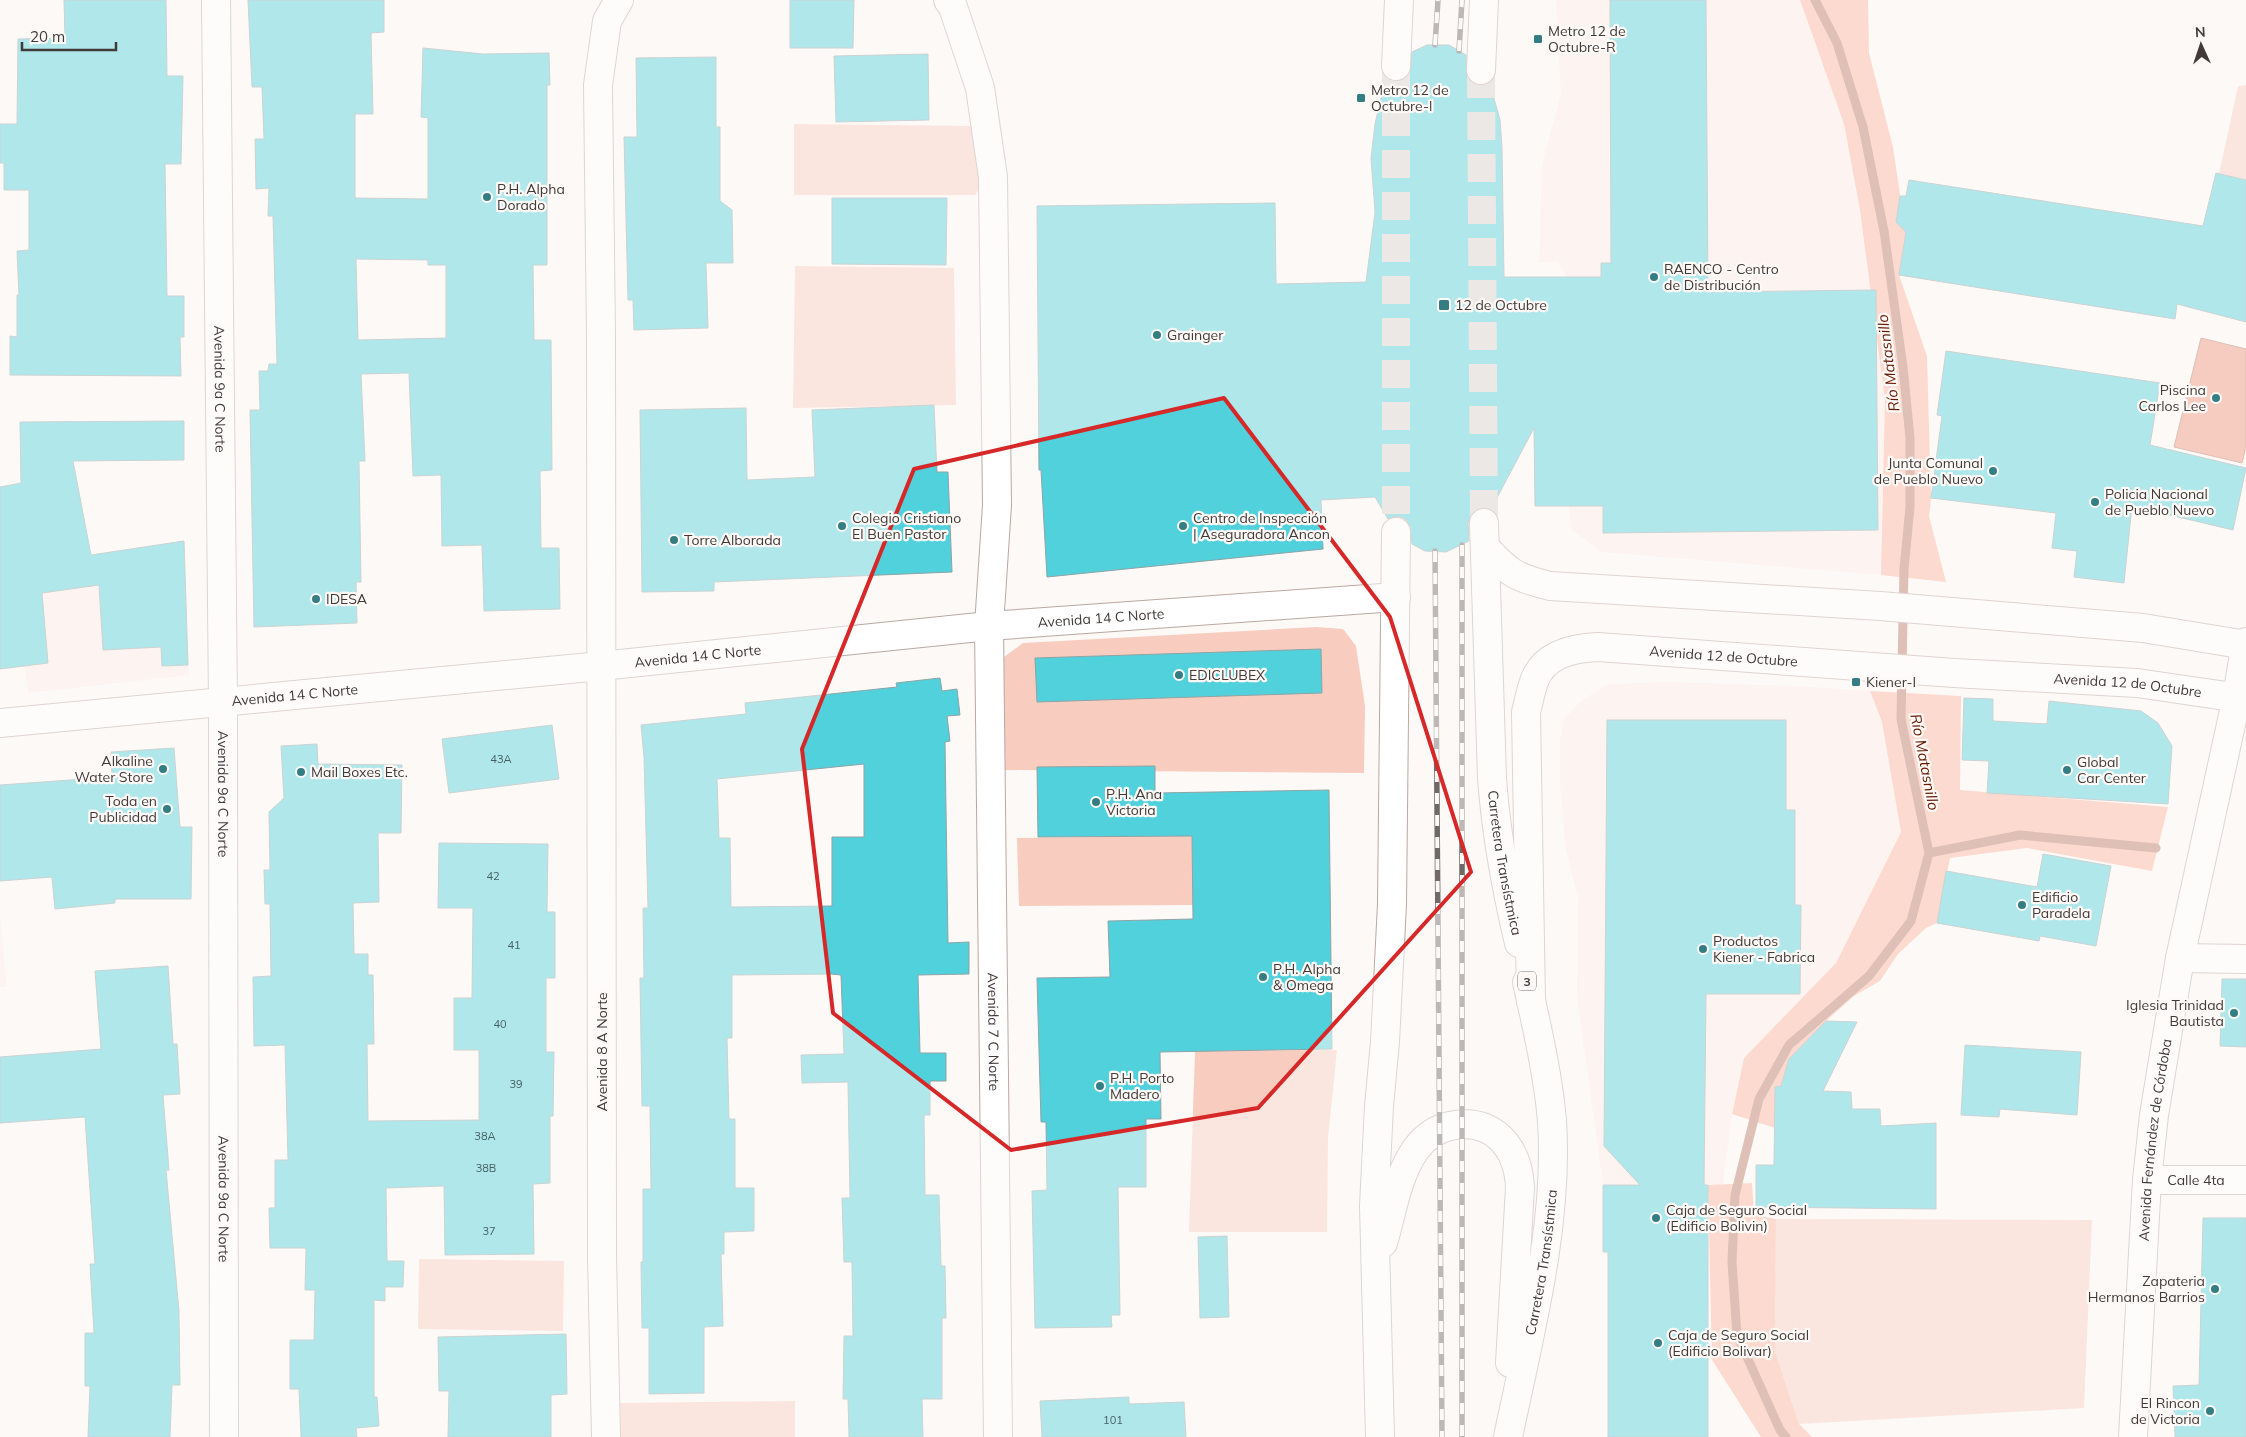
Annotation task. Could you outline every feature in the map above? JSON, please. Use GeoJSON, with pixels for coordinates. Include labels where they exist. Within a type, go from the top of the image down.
{"type":"FeatureCollection","features":[{"type":"Feature","properties":{"kind":"street","name":"Avenida 9a C Norte"},"geometry":{"type":"LineString","coordinates":[[216,0],[223,703],[224,1437]]}},
{"type":"Feature","properties":{"kind":"street","name":"Avenida 8 A Norte"},"geometry":{"type":"LineString","coordinates":[[606,1437],[602,1256],[598,85],[607,21],[619,0]]}},
{"type":"Feature","properties":{"kind":"street","name":"Avenida 7 C Norte"},"geometry":{"type":"LineString","coordinates":[[948,0],[954,7],[980,88],[993,177],[997,505],[989,626],[998,1437]]}},
{"type":"Feature","properties":{"kind":"street"},"geometry":{"type":"LineString","coordinates":[[1396,66],[1399,0]]}},
{"type":"Feature","properties":{"kind":"street"},"geometry":{"type":"LineString","coordinates":[[1481,70],[1484,0]]}},
{"type":"Feature","properties":{"kind":"street"},"geometry":{"type":"LineString","coordinates":[[1380,1437],[1375,1270],[1376,1162],[1385,1042],[1392,904],[1396,532]]}},
{"type":"Feature","properties":{"kind":"street","name":"Carretera Transístmica"},"geometry":{"type":"LineString","coordinates":[[1507,1437],[1543,1265],[1552,1168],[1552,1122],[1547,1075],[1502,870],[1495,814],[1492,778],[1485,535],[1503,567],[1522,579],[1550,586],[1953,612],[2143,628],[2246,644]]}},
{"type":"Feature","properties":{"kind":"street","name":"Avenida 14 C Norte"},"geometry":{"type":"LineString","coordinates":[[0,724],[601,666],[989,626],[1396,597]]}},
{"type":"Feature","properties":{"kind":"street","name":"Avenida Fernández de Córdoba"},"geometry":{"type":"LineString","coordinates":[[2133,1437],[2147,1180],[2154,1115],[2180,958],[2242,698],[2246,644]]}},
{"type":"Feature","properties":{"kind":"street","name":"Avenida 12 de Octubre"},"geometry":{"type":"LineString","coordinates":[[1531,1001],[1526,712],[1536,677],[1551,659],[1575,648],[1598,647],[1954,673],[2137,684],[2242,698]]}},
{"type":"Feature","properties":{"kind":"street"},"geometry":{"type":"LineString","coordinates":[[2180,958],[2246,959]]}},
{"type":"Feature","properties":{"kind":"street"},"geometry":{"type":"LineString","coordinates":[[1375,1270],[1404,1173],[1410,1158],[1424,1139],[1434,1132],[1460,1124],[1484,1128],[1501,1138],[1513,1154],[1518,1170],[1520,1187],[1512,1311],[1507,1437]]}},
{"type":"Feature","properties":{"kind":"street","name":"Calle 4ta"},"geometry":{"type":"LineString","coordinates":[[2147,1180],[2246,1180]]}},
{"type":"Feature","properties":{"kind":"highlighted area"},"geometry":{"type":"Polygon","coordinates":[[[1224,398],[1390,617],[1471,872],[1258,1108],[1011,1150],[833,1013],[802,749],[914,469],[1224,398]]]}},
{"type":"Feature","properties":{"kind":"shaded area"},"geometry":{"type":"Polygon","coordinates":[[[1556,0],[1800,0],[1844,125],[1860,210],[1885,400],[1881,575],[1602,552],[1571,529],[1569,506],[1566,277],[1558,261],[1539,263],[1542,165],[1561,94],[1556,0]]]}},
{"type":"Feature","properties":{"kind":"shaded area"},"geometry":{"type":"Polygon","coordinates":[[[1800,0],[1868,0],[1869,53],[1893,147],[1900,195],[1896,221],[1906,232],[1899,275],[1927,356],[1931,498],[1929,516],[1946,582],[1881,575],[1885,400],[1860,210],[1844,124],[1800,0]]]}},
{"type":"Feature","properties":{"kind":"shaded area"},"geometry":{"type":"Polygon","coordinates":[[[2246,85],[2246,180],[2219,174],[2238,86],[2246,85]]]}},
{"type":"Feature","properties":{"kind":"shaded area"},"geometry":{"type":"Polygon","coordinates":[[[794,124],[975,126],[979,189],[975,195],[794,195],[794,124]]]}},
{"type":"Feature","properties":{"kind":"shaded area"},"geometry":{"type":"Polygon","coordinates":[[[795,266],[954,268],[956,405],[793,408],[795,266]]]}},
{"type":"Feature","properties":{"kind":"shaded area","name":"Piscina Carlos Lee"},"geometry":{"type":"Polygon","coordinates":[[[2201,338],[2246,349],[2246,447],[2242,463],[2174,447],[2201,338]]]}},
{"type":"Feature","properties":{"kind":"shaded area"},"geometry":{"type":"Polygon","coordinates":[[[184,541],[189,675],[28,693],[12,568],[184,541]]]}},
{"type":"Feature","properties":{"kind":"shaded area"},"geometry":{"type":"Polygon","coordinates":[[[1316,627],[1343,629],[1356,646],[1365,706],[1364,773],[1001,770],[1004,657],[1023,643],[1316,627]]]}},
{"type":"Feature","properties":{"kind":"shaded area"},"geometry":{"type":"Polygon","coordinates":[[[1668,682],[1796,686],[1870,691],[1882,722],[1901,832],[1836,963],[1744,1058],[1733,1106],[1723,1184],[1603,1185],[1577,997],[1578,898],[1565,845],[1560,783],[1560,741],[1563,720],[1580,702],[1608,684],[1668,682]]]}},
{"type":"Feature","properties":{"kind":"shaded area"},"geometry":{"type":"Polygon","coordinates":[[[1870,691],[1961,696],[1960,790],[2168,807],[2152,871],[2027,848],[1950,858],[1937,923],[1926,928],[1898,954],[1880,981],[1854,996],[1826,1021],[1789,1059],[1781,1086],[1775,1087],[1775,1128],[1732,1114],[1744,1058],[1836,963],[1901,832],[1882,722],[1870,691]]]}},
{"type":"Feature","properties":{"kind":"shaded area"},"geometry":{"type":"Polygon","coordinates":[[[1192,836],[1193,905],[1019,906],[1017,838],[1192,836]]]}},
{"type":"Feature","properties":{"kind":"shaded area"},"geometry":{"type":"Polygon","coordinates":[[[0,916],[7,987],[0,987],[0,916]]]}},
{"type":"Feature","properties":{"kind":"shaded area"},"geometry":{"type":"Polygon","coordinates":[[[1337,1050],[1328,1138],[1327,1232],[1189,1232],[1195,1051],[1337,1050]]]}},
{"type":"Feature","properties":{"kind":"shaded area"},"geometry":{"type":"Polygon","coordinates":[[[1752,1183],[1754,1215],[1776,1219],[1775,1351],[1799,1424],[1812,1437],[1761,1437],[1712,1360],[1708,1185],[1752,1183]]]}},
{"type":"Feature","properties":{"kind":"shaded area"},"geometry":{"type":"Polygon","coordinates":[[[1776,1219],[2092,1220],[2084,1408],[1799,1424],[1775,1351],[1776,1219]]]}},
{"type":"Feature","properties":{"kind":"shaded area"},"geometry":{"type":"Polygon","coordinates":[[[419,1259],[564,1261],[563,1331],[418,1329],[419,1259]]]}},
{"type":"Feature","properties":{"kind":"shaded area"},"geometry":{"type":"Polygon","coordinates":[[[795,1401],[795,1437],[621,1437],[620,1403],[795,1401]]]}},
{"type":"Feature","properties":{"kind":"building"},"geometry":{"type":"Polygon","coordinates":[[[64,0],[166,0],[167,76],[183,76],[181,164],[165,164],[167,296],[184,296],[184,337],[180,337],[181,376],[10,375],[10,336],[17,337],[17,295],[19,295],[17,251],[29,250],[29,190],[4,190],[4,163],[0,163],[0,124],[17,124],[18,39],[65,38],[64,0]]]}},
{"type":"Feature","properties":{"kind":"building"},"geometry":{"type":"Polygon","coordinates":[[[248,0],[384,0],[384,32],[371,33],[373,114],[355,114],[355,198],[428,199],[428,118],[421,117],[423,48],[483,54],[549,53],[550,85],[547,85],[547,265],[533,265],[534,340],[551,340],[552,470],[540,471],[541,548],[559,548],[560,609],[484,611],[482,545],[442,546],[441,475],[413,476],[409,373],[361,374],[365,461],[359,461],[361,582],[356,582],[357,623],[254,627],[250,410],[260,410],[259,371],[268,371],[269,364],[277,364],[273,216],[268,216],[269,188],[256,189],[255,139],[264,139],[262,87],[252,87],[248,0]],[[356,259],[358,340],[446,338],[446,265],[428,265],[428,260],[356,259]]]}},
{"type":"Feature","properties":{"kind":"building"},"geometry":{"type":"Polygon","coordinates":[[[790,0],[854,0],[853,48],[790,48],[790,0]]]}},
{"type":"Feature","properties":{"kind":"building"},"geometry":{"type":"Polygon","coordinates":[[[1610,0],[1706,0],[1708,292],[1876,290],[1878,530],[1603,533],[1603,506],[1535,506],[1534,428],[1491,509],[1483,507],[1471,515],[1468,523],[1469,541],[1446,552],[1425,551],[1412,544],[1409,524],[1404,518],[1397,516],[1388,519],[1375,497],[1321,500],[1323,549],[1047,577],[1041,470],[1039,470],[1037,206],[1275,203],[1276,284],[1366,282],[1375,212],[1371,158],[1375,124],[1383,89],[1388,79],[1395,82],[1403,80],[1409,75],[1412,52],[1427,45],[1449,45],[1466,55],[1467,77],[1472,83],[1480,86],[1488,84],[1500,120],[1504,277],[1601,277],[1601,263],[1611,263],[1610,0]]]}},
{"type":"Feature","properties":{"kind":"building"},"geometry":{"type":"Polygon","coordinates":[[[928,54],[929,120],[836,122],[834,56],[928,54]]]}},
{"type":"Feature","properties":{"kind":"building"},"geometry":{"type":"Polygon","coordinates":[[[716,57],[716,127],[720,127],[720,201],[732,210],[733,263],[706,263],[708,328],[634,330],[633,300],[628,300],[624,137],[637,137],[636,58],[716,57]]]}},
{"type":"Feature","properties":{"kind":"building"},"geometry":{"type":"Polygon","coordinates":[[[2216,173],[2246,180],[2246,322],[2177,304],[2175,319],[1899,275],[1906,232],[1896,222],[1900,196],[1906,196],[1909,180],[2203,226],[2216,173]]]}},
{"type":"Feature","properties":{"kind":"building"},"geometry":{"type":"Polygon","coordinates":[[[832,198],[947,198],[946,265],[832,264],[832,198]]]}},
{"type":"Feature","properties":{"kind":"building"},"geometry":{"type":"Polygon","coordinates":[[[1946,351],[2160,383],[2150,445],[2246,468],[2233,530],[2132,506],[2124,583],[2074,577],[2077,551],[2052,548],[2056,513],[1931,498],[1942,416],[1937,415],[1946,351]]]}},
{"type":"Feature","properties":{"kind":"building","name":"Colegio Cristiano El Buen Pastor"},"geometry":{"type":"Polygon","coordinates":[[[934,405],[937,472],[948,472],[952,572],[714,582],[714,591],[642,592],[640,410],[746,408],[747,480],[815,477],[812,410],[934,405]]]}},
{"type":"Feature","properties":{"kind":"building"},"geometry":{"type":"Polygon","coordinates":[[[184,421],[184,460],[73,461],[91,555],[184,541],[188,665],[162,666],[161,647],[103,650],[99,585],[42,593],[48,663],[0,669],[0,487],[21,483],[20,422],[184,421]]]}},
{"type":"Feature","properties":{"kind":"building","name":"EDICLUBEX"},"geometry":{"type":"Polygon","coordinates":[[[1321,649],[1322,693],[1037,702],[1035,658],[1321,649]]]}},
{"type":"Feature","properties":{"kind":"building"},"geometry":{"type":"Polygon","coordinates":[[[940,678],[942,691],[957,689],[960,715],[947,716],[950,741],[945,742],[948,943],[969,942],[969,974],[918,975],[920,1053],[946,1053],[946,1081],[930,1081],[930,1115],[924,1115],[925,1195],[939,1195],[941,1266],[945,1266],[946,1318],[942,1318],[942,1399],[922,1399],[923,1437],[849,1437],[848,1399],[843,1399],[844,1336],[853,1336],[852,1262],[844,1262],[842,1198],[850,1198],[848,1082],[802,1083],[801,1055],[844,1054],[841,975],[732,975],[732,1038],[727,1038],[729,1119],[735,1119],[735,1188],[754,1188],[754,1231],[724,1232],[724,1254],[721,1254],[723,1326],[704,1327],[704,1393],[649,1394],[649,1328],[642,1328],[641,1262],[643,1262],[643,1189],[651,1189],[650,1106],[642,1106],[640,978],[644,978],[643,908],[648,908],[644,757],[641,725],[746,714],[745,703],[897,687],[896,683],[940,678]],[[864,764],[717,779],[719,838],[730,838],[731,907],[832,906],[832,837],[864,837],[864,764]]]}},
{"type":"Feature","properties":{"kind":"building","name":"Global Car Center"},"geometry":{"type":"Polygon","coordinates":[[[1964,698],[1993,699],[1993,721],[2047,724],[2049,701],[2141,711],[2158,723],[2172,746],[2168,804],[1987,793],[1989,761],[1962,760],[1964,698]]]}},
{"type":"Feature","properties":{"kind":"building","name":"Productos Kiener - Fabrica"},"geometry":{"type":"Polygon","coordinates":[[[1607,720],[1786,720],[1786,810],[1795,810],[1795,905],[1801,905],[1800,994],[1706,994],[1704,1185],[1708,1185],[1708,1437],[1608,1437],[1608,1252],[1603,1252],[1603,1185],[1640,1185],[1604,1146],[1607,720]]]}},
{"type":"Feature","properties":{"kind":"building"},"geometry":{"type":"Polygon","coordinates":[[[552,725],[559,779],[449,793],[442,739],[552,725]]]}},
{"type":"Feature","properties":{"kind":"building"},"geometry":{"type":"Polygon","coordinates":[[[317,744],[318,764],[402,765],[401,833],[378,833],[379,902],[353,903],[354,954],[368,954],[368,975],[373,975],[374,1044],[367,1044],[368,1121],[479,1120],[479,1050],[454,1050],[454,998],[472,998],[473,908],[438,908],[439,843],[548,844],[547,912],[555,912],[555,978],[546,978],[546,1052],[554,1052],[553,1116],[550,1116],[550,1183],[533,1184],[534,1254],[445,1255],[444,1186],[386,1188],[387,1261],[404,1261],[403,1287],[385,1287],[385,1301],[374,1300],[374,1397],[377,1397],[379,1426],[356,1428],[357,1437],[301,1437],[299,1389],[290,1389],[290,1340],[314,1340],[315,1290],[305,1290],[306,1248],[270,1248],[269,1208],[275,1208],[275,1160],[288,1160],[285,1045],[254,1046],[253,977],[271,976],[270,904],[265,904],[264,870],[270,870],[269,812],[284,798],[281,746],[317,744]]]}},
{"type":"Feature","properties":{"kind":"building"},"geometry":{"type":"Polygon","coordinates":[[[174,748],[180,827],[192,827],[191,899],[115,899],[115,903],[55,909],[52,877],[0,881],[0,785],[112,777],[111,752],[174,748]]]}},
{"type":"Feature","properties":{"kind":"building"},"geometry":{"type":"Polygon","coordinates":[[[1155,766],[1155,793],[1329,790],[1332,1049],[1160,1052],[1161,1119],[1146,1119],[1146,1187],[1118,1187],[1120,1315],[1111,1315],[1112,1327],[1035,1328],[1032,1191],[1047,1190],[1046,1122],[1041,1122],[1037,978],[1110,977],[1108,921],[1193,919],[1192,836],[1038,837],[1037,767],[1155,766]]]}},
{"type":"Feature","properties":{"kind":"building","name":"Edificio Paradela"},"geometry":{"type":"Polygon","coordinates":[[[2043,854],[2111,866],[2096,946],[2040,936],[2039,941],[1937,923],[1946,871],[2037,887],[2043,854]]]}},
{"type":"Feature","properties":{"kind":"building"},"geometry":{"type":"Polygon","coordinates":[[[168,966],[173,1044],[177,1044],[180,1094],[163,1095],[169,1170],[166,1170],[179,1311],[180,1385],[172,1385],[170,1437],[88,1437],[90,1386],[85,1386],[85,1333],[94,1333],[90,1264],[95,1264],[85,1117],[0,1123],[0,1057],[101,1049],[95,971],[168,966]]]}},
{"type":"Feature","properties":{"kind":"building","name":"Iglesia Trinidad Bautista"},"geometry":{"type":"Polygon","coordinates":[[[2222,979],[2246,979],[2246,1047],[2220,1046],[2222,979]]]}},
{"type":"Feature","properties":{"kind":"building"},"geometry":{"type":"Polygon","coordinates":[[[1826,1021],[1857,1022],[1823,1091],[1851,1092],[1852,1109],[1880,1109],[1881,1126],[1936,1123],[1936,1209],[1756,1207],[1756,1165],[1774,1165],[1775,1087],[1781,1086],[1789,1059],[1826,1021]]]}},
{"type":"Feature","properties":{"kind":"building"},"geometry":{"type":"Polygon","coordinates":[[[1965,1045],[2081,1052],[2077,1115],[2000,1109],[1999,1117],[1961,1115],[1965,1045]]]}},
{"type":"Feature","properties":{"kind":"building"},"geometry":{"type":"Polygon","coordinates":[[[2203,1218],[2246,1218],[2246,1437],[2175,1437],[2173,1386],[2199,1385],[2203,1218]]]}},
{"type":"Feature","properties":{"kind":"building"},"geometry":{"type":"Polygon","coordinates":[[[1227,1236],[1229,1317],[1200,1318],[1198,1237],[1227,1236]]]}},
{"type":"Feature","properties":{"kind":"building"},"geometry":{"type":"Polygon","coordinates":[[[566,1334],[567,1394],[551,1395],[551,1437],[448,1437],[449,1391],[439,1391],[438,1337],[566,1334]]]}},
{"type":"Feature","properties":{"kind":"building"},"geometry":{"type":"Polygon","coordinates":[[[1129,1397],[1129,1404],[1184,1402],[1186,1437],[1042,1437],[1040,1401],[1129,1397]]]}},
{"type":"Feature","properties":{"kind":"waterway","name":"Río Matasnillo"},"geometry":{"type":"LineString","coordinates":[[1786,1437],[1780,1430],[1737,1335],[1732,1262],[1735,1195],[1759,1099],[1789,1045],[1869,976],[1911,921],[1929,853],[1901,719],[1904,569],[1910,507],[1910,438],[1903,367],[1884,231],[1863,127],[1837,43],[1815,0]]}},
{"type":"Feature","properties":{"kind":"waterway"},"geometry":{"type":"LineString","coordinates":[[1929,853],[2020,835],[2156,848]]}},
{"type":"Feature","properties":{"kind":"tunnel"},"geometry":{"type":"LineString","coordinates":[[1396,66],[1396,532]]}},
{"type":"Feature","properties":{"kind":"tunnel"},"geometry":{"type":"LineString","coordinates":[[1481,70],[1484,523]]}},
{"type":"Feature","properties":{"kind":"railway"},"geometry":{"type":"LineString","coordinates":[[1435,45],[1438,0]]}},
{"type":"Feature","properties":{"kind":"railway"},"geometry":{"type":"LineString","coordinates":[[1459,51],[1462,0]]}},
{"type":"Feature","properties":{"kind":"railway"},"geometry":{"type":"LineString","coordinates":[[1462,545],[1462,1437]]}},
{"type":"Feature","properties":{"kind":"railway"},"geometry":{"type":"LineString","coordinates":[[1435,551],[1442,1437]]}},
{"type":"Feature","properties":{"kind":"place","name":"Metro 12 de Octubre-R"},"geometry":{"type":"Point","coordinates":[1538,39]}},
{"type":"Feature","properties":{"kind":"place","name":"Metro 12 de Octubre-l"},"geometry":{"type":"Point","coordinates":[1361,98]}},
{"type":"Feature","properties":{"kind":"place","name":"P.H. Alpha Dorado"},"geometry":{"type":"Point","coordinates":[487,197]}},
{"type":"Feature","properties":{"kind":"place","name":"RAENCO - Centro de Distribución"},"geometry":{"type":"Point","coordinates":[1654,277]}},
{"type":"Feature","properties":{"kind":"place","name":"12 de Octubre"},"geometry":{"type":"Point","coordinates":[1444,305]}},
{"type":"Feature","properties":{"kind":"place","name":"Grainger"},"geometry":{"type":"Point","coordinates":[1157,335]}},
{"type":"Feature","properties":{"kind":"place","name":"Piscina Carlos Lee"},"geometry":{"type":"Point","coordinates":[2216,398]}},
{"type":"Feature","properties":{"kind":"place","name":"Junta Comunal de Pueblo Nuevo"},"geometry":{"type":"Point","coordinates":[1993,471]}},
{"type":"Feature","properties":{"kind":"place","name":"Policia Nacional de Pueblo Nuevo"},"geometry":{"type":"Point","coordinates":[2095,502]}},
{"type":"Feature","properties":{"kind":"place","name":"Colegio Cristiano El Buen Pastor"},"geometry":{"type":"Point","coordinates":[842,526]}},
{"type":"Feature","properties":{"kind":"place","name":"Centro de Inspección | Aseguradora Ancon"},"geometry":{"type":"Point","coordinates":[1183,526]}},
{"type":"Feature","properties":{"kind":"place","name":"Torre Alborada"},"geometry":{"type":"Point","coordinates":[674,540]}},
{"type":"Feature","properties":{"kind":"place","name":"IDESA"},"geometry":{"type":"Point","coordinates":[316,599]}},
{"type":"Feature","properties":{"kind":"place","name":"EDICLUBEX"},"geometry":{"type":"Point","coordinates":[1179,675]}},
{"type":"Feature","properties":{"kind":"place","name":"Kiener-I"},"geometry":{"type":"Point","coordinates":[1856,682]}},
{"type":"Feature","properties":{"kind":"place","name":"Alkaline Water Store"},"geometry":{"type":"Point","coordinates":[163,769]}},
{"type":"Feature","properties":{"kind":"place","name":"Global Car Center"},"geometry":{"type":"Point","coordinates":[2067,770]}},
{"type":"Feature","properties":{"kind":"place","name":"Mail Boxes Etc."},"geometry":{"type":"Point","coordinates":[301,772]}},
{"type":"Feature","properties":{"kind":"place","name":"P.H. Ana Victoria"},"geometry":{"type":"Point","coordinates":[1096,802]}},
{"type":"Feature","properties":{"kind":"place","name":"Toda en Publicidad"},"geometry":{"type":"Point","coordinates":[167,809]}},
{"type":"Feature","properties":{"kind":"place","name":"Edificio Paradela"},"geometry":{"type":"Point","coordinates":[2022,905]}},
{"type":"Feature","properties":{"kind":"place","name":"Productos Kiener - Fabrica"},"geometry":{"type":"Point","coordinates":[1703,949]}},
{"type":"Feature","properties":{"kind":"place","name":"P.H. Alpha & Omega"},"geometry":{"type":"Point","coordinates":[1263,977]}},
{"type":"Feature","properties":{"kind":"place","name":"Iglesia Trinidad Bautista"},"geometry":{"type":"Point","coordinates":[2234,1013]}},
{"type":"Feature","properties":{"kind":"place","name":"P.H. Porto Madero"},"geometry":{"type":"Point","coordinates":[1100,1086]}},
{"type":"Feature","properties":{"kind":"place","name":"Caja de Seguro Social (Edificio Bolivin)"},"geometry":{"type":"Point","coordinates":[1656,1218]}},
{"type":"Feature","properties":{"kind":"place","name":"Zapateria Hermanos Barrios"},"geometry":{"type":"Point","coordinates":[2215,1289]}},
{"type":"Feature","properties":{"kind":"place","name":"Caja de Seguro Social (Edificio Bolivar)"},"geometry":{"type":"Point","coordinates":[1658,1343]}},
{"type":"Feature","properties":{"kind":"place","name":"El Rincon de Victoria"},"geometry":{"type":"Point","coordinates":[2210,1411]}}]}
